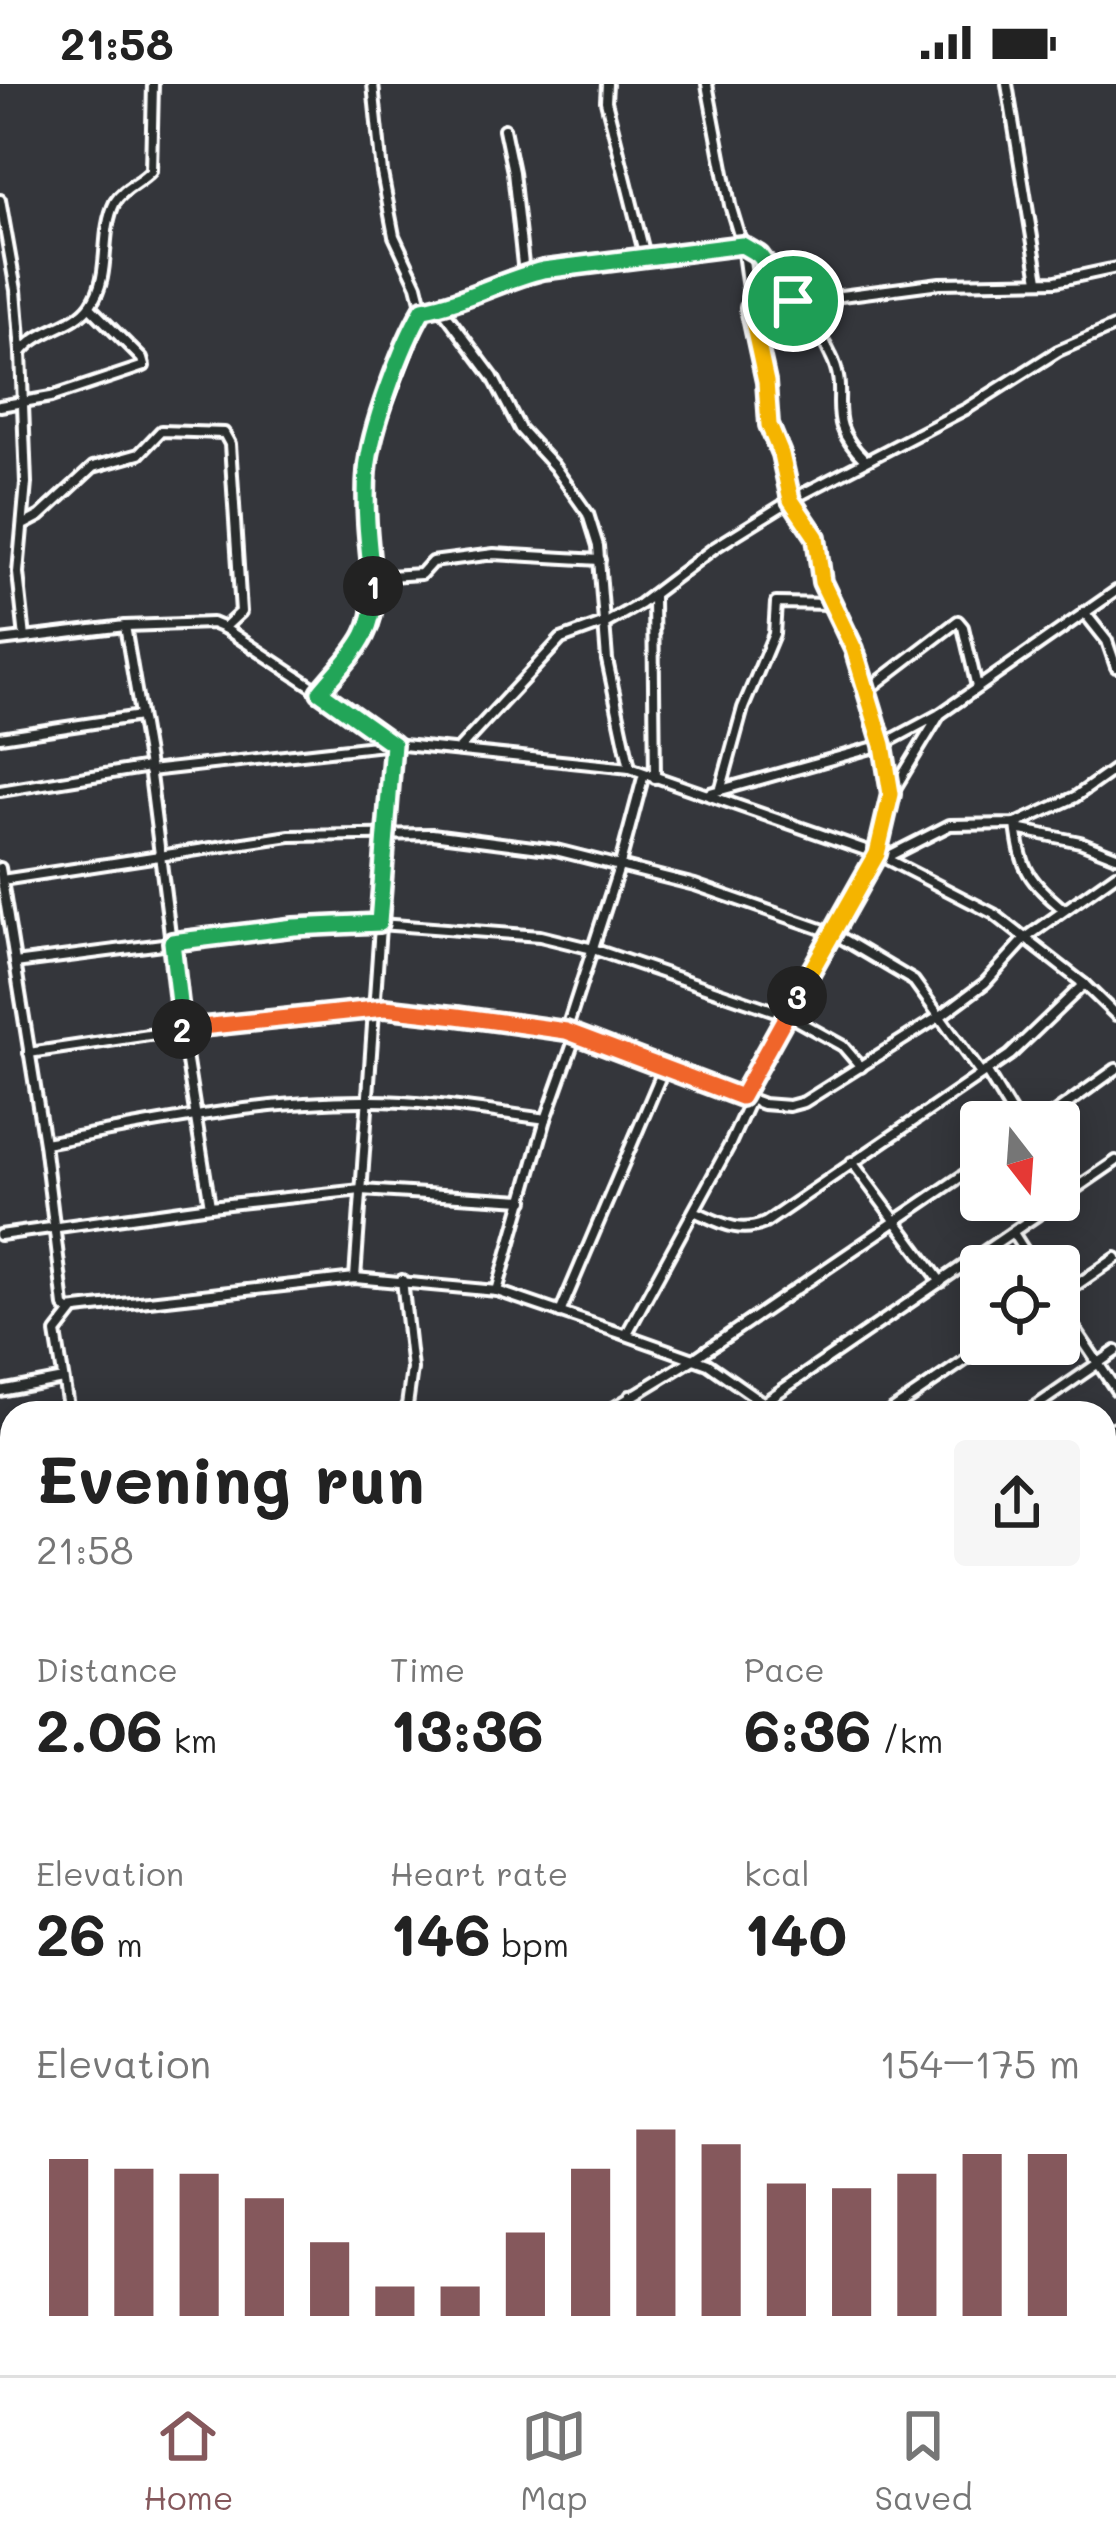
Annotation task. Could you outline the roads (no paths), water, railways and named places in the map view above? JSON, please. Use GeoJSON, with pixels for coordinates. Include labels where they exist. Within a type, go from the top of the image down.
{"type":"FeatureCollection","features":[{"type":"Feature","properties":{"kind":"street"},"geometry":{"type":"LineString","coordinates":[[21,353],[30,342],[90,307],[101,280],[115,203],[151,171],[153,84]]}},
{"type":"Feature","properties":{"kind":"street"},"geometry":{"type":"LineString","coordinates":[[320,692],[367,634],[374,618],[367,497],[370,452],[423,309],[394,236],[373,84]]}},
{"type":"Feature","properties":{"kind":"street"},"geometry":{"type":"LineString","coordinates":[[607,84],[607,101],[645,256]]}},
{"type":"Feature","properties":{"kind":"street"},"geometry":{"type":"LineString","coordinates":[[626,1335],[694,1211],[787,1015],[882,856],[891,794],[883,745],[850,637],[822,582],[816,537],[791,500],[769,425],[742,245],[707,84]]}},
{"type":"Feature","properties":{"kind":"street"},"geometry":{"type":"LineString","coordinates":[[1007,84],[1039,280]]}},
{"type":"Feature","properties":{"kind":"street"},"geometry":{"type":"LineString","coordinates":[[504,129],[524,274]]}},
{"type":"Feature","properties":{"kind":"street"},"geometry":{"type":"LineString","coordinates":[[0,200],[25,401],[25,524],[18,573],[25,638]]}},
{"type":"Feature","properties":{"kind":"street"},"geometry":{"type":"LineString","coordinates":[[423,309],[524,274],[742,245],[759,255],[831,354],[838,373],[837,414],[849,445],[865,460]]}},
{"type":"Feature","properties":{"kind":"street"},"geometry":{"type":"LineString","coordinates":[[750,308],[940,283],[1078,278],[1116,268]]}},
{"type":"Feature","properties":{"kind":"street"},"geometry":{"type":"LineString","coordinates":[[440,306],[493,377],[520,428],[579,501],[593,528],[608,660],[630,768]]}},
{"type":"Feature","properties":{"kind":"street"},"geometry":{"type":"LineString","coordinates":[[0,406],[51,397],[144,367],[142,359],[90,307]]}},
{"type":"Feature","properties":{"kind":"street"},"geometry":{"type":"LineString","coordinates":[[458,750],[557,642],[653,595],[714,548],[791,500],[968,408],[1058,351],[1116,326]]}},
{"type":"Feature","properties":{"kind":"street"},"geometry":{"type":"LineString","coordinates":[[25,524],[40,516],[88,470],[139,454],[161,430],[227,434],[241,612],[224,628]]}},
{"type":"Feature","properties":{"kind":"street"},"geometry":{"type":"LineString","coordinates":[[372,577],[421,574],[432,562],[494,554],[600,560]]}},
{"type":"Feature","properties":{"kind":"street"},"geometry":{"type":"LineString","coordinates":[[709,794],[883,745],[940,714],[1116,591]]}},
{"type":"Feature","properties":{"kind":"street"},"geometry":{"type":"LineString","coordinates":[[653,595],[655,778]]}},
{"type":"Feature","properties":{"kind":"street"},"geometry":{"type":"LineString","coordinates":[[721,788],[737,725],[774,634],[776,603],[834,604]]}},
{"type":"Feature","properties":{"kind":"street"},"geometry":{"type":"LineString","coordinates":[[1084,612],[1107,641],[1116,667]]}},
{"type":"Feature","properties":{"kind":"street"},"geometry":{"type":"LineString","coordinates":[[865,692],[958,621],[977,687]]}},
{"type":"Feature","properties":{"kind":"street"},"geometry":{"type":"LineString","coordinates":[[0,641],[125,626],[199,622],[224,628],[393,744]]}},
{"type":"Feature","properties":{"kind":"street"},"geometry":{"type":"LineString","coordinates":[[125,626],[209,1206]]}},
{"type":"Feature","properties":{"kind":"street"},"geometry":{"type":"LineString","coordinates":[[891,794],[940,714]]}},
{"type":"Feature","properties":{"kind":"street"},"geometry":{"type":"LineString","coordinates":[[0,737],[140,716]]}},
{"type":"Feature","properties":{"kind":"street"},"geometry":{"type":"LineString","coordinates":[[355,1278],[393,744]]}},
{"type":"Feature","properties":{"kind":"street"},"geometry":{"type":"LineString","coordinates":[[0,791],[149,769],[393,744],[630,768],[882,856],[994,914],[1116,1015]]}},
{"type":"Feature","properties":{"kind":"street"},"geometry":{"type":"LineString","coordinates":[[1017,827],[1075,797],[1116,768]]}},
{"type":"Feature","properties":{"kind":"street"},"geometry":{"type":"LineString","coordinates":[[497,1291],[644,774]]}},
{"type":"Feature","properties":{"kind":"street"},"geometry":{"type":"LineString","coordinates":[[882,856],[950,825],[1017,827],[1116,856]]}},
{"type":"Feature","properties":{"kind":"street"},"geometry":{"type":"LineString","coordinates":[[1017,827],[1023,868],[1064,910]]}},
{"type":"Feature","properties":{"kind":"street"},"geometry":{"type":"LineString","coordinates":[[2,880],[290,836],[384,834],[506,842],[620,864],[833,933],[914,981],[1003,1101]]}},
{"type":"Feature","properties":{"kind":"street"},"geometry":{"type":"LineString","coordinates":[[0,868],[44,1143],[64,1306],[73,1311],[355,1278],[497,1291],[695,1358],[760,1401]]}},
{"type":"Feature","properties":{"kind":"street"},"geometry":{"type":"LineString","coordinates":[[29,1053],[373,1008],[571,1033],[746,1098],[775,1106],[804,1102],[942,1015],[985,983],[1027,937],[1116,874]]}},
{"type":"Feature","properties":{"kind":"street"},"geometry":{"type":"LineString","coordinates":[[15,964],[294,927],[379,923],[520,934],[593,949],[787,1015],[842,1046],[861,1067]]}},
{"type":"Feature","properties":{"kind":"street"},"geometry":{"type":"LineString","coordinates":[[0,945],[12,944]]}},
{"type":"Feature","properties":{"kind":"street"},"geometry":{"type":"LineString","coordinates":[[694,1211],[750,1231],[1022,1046],[1084,984]]}},
{"type":"Feature","properties":{"kind":"street"},"geometry":{"type":"LineString","coordinates":[[560,1313],[665,1066]]}},
{"type":"Feature","properties":{"kind":"street"},"geometry":{"type":"LineString","coordinates":[[1071,1101],[1116,1069]]}},
{"type":"Feature","properties":{"kind":"street"},"geometry":{"type":"LineString","coordinates":[[44,1143],[265,1106],[367,1100],[458,1106],[546,1119]]}},
{"type":"Feature","properties":{"kind":"street"},"geometry":{"type":"LineString","coordinates":[[1080,1182],[1116,1161]]}},
{"type":"Feature","properties":{"kind":"street"},"geometry":{"type":"LineString","coordinates":[[852,1162],[941,1282]]}},
{"type":"Feature","properties":{"kind":"street"},"geometry":{"type":"LineString","coordinates":[[623,1401],[695,1358],[960,1177]]}},
{"type":"Feature","properties":{"kind":"street"},"geometry":{"type":"LineString","coordinates":[[0,1235],[361,1190],[524,1200]]}},
{"type":"Feature","properties":{"kind":"street"},"geometry":{"type":"LineString","coordinates":[[766,1401],[1027,1221]]}},
{"type":"Feature","properties":{"kind":"street"},"geometry":{"type":"LineString","coordinates":[[1012,1233],[1020,1245]]}},
{"type":"Feature","properties":{"kind":"street"},"geometry":{"type":"LineString","coordinates":[[1080,1285],[1116,1258]]}},
{"type":"Feature","properties":{"kind":"street"},"geometry":{"type":"LineString","coordinates":[[402,1280],[412,1369],[408,1401]]}},
{"type":"Feature","properties":{"kind":"street"},"geometry":{"type":"LineString","coordinates":[[67,1401],[56,1333],[73,1311]]}},
{"type":"Feature","properties":{"kind":"street"},"geometry":{"type":"LineString","coordinates":[[1080,1333],[1116,1390]]}},
{"type":"Feature","properties":{"kind":"street"},"geometry":{"type":"LineString","coordinates":[[1043,1401],[1116,1351]]}},
{"type":"Feature","properties":{"kind":"street"},"geometry":{"type":"LineString","coordinates":[[906,1401],[960,1364]]}},
{"type":"Feature","properties":{"kind":"street"},"geometry":{"type":"LineString","coordinates":[[0,1390],[63,1379]]}},
{"type":"Feature","properties":{"kind":"street"},"geometry":{"type":"LineString","coordinates":[[631,1396],[634,1401]]}}]}
